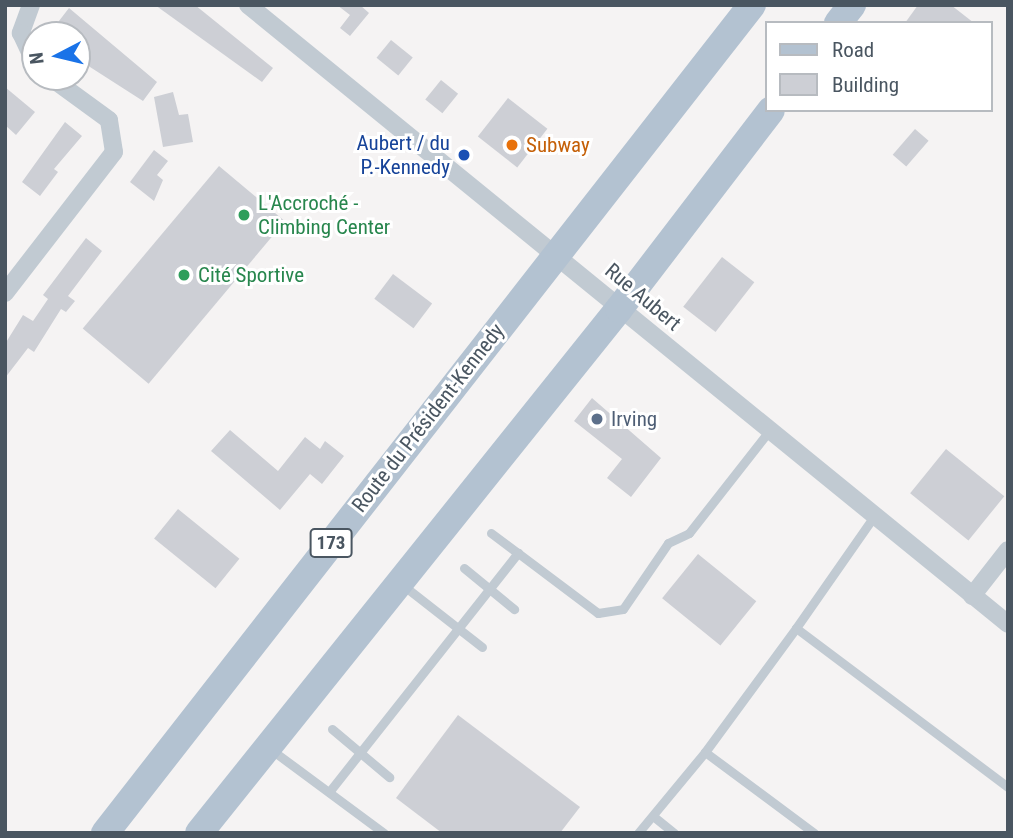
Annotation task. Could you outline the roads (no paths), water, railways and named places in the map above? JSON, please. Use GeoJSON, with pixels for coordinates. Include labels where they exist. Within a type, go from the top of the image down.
{"type":"FeatureCollection","features":[{"type":"Feature","properties":{"kind":"main road","name":"Route du Président-Kennedy"},"geometry":{"type":"LineString","coordinates":[[105,833],[752,5]]}},
{"type":"Feature","properties":{"kind":"main road"},"geometry":{"type":"LineString","coordinates":[[840,21],[852,5]]}},
{"type":"Feature","properties":{"kind":"main road"},"geometry":{"type":"LineString","coordinates":[[200,833],[619,309],[769,112]]}},
{"type":"Feature","properties":{"kind":"street","name":"Rue Aubert"},"geometry":{"type":"LineString","coordinates":[[248,5],[1008,624]]}},
{"type":"Feature","properties":{"kind":"street"},"geometry":{"type":"LineString","coordinates":[[6,290],[114,152],[109,120],[69,91]]}},
{"type":"Feature","properties":{"kind":"street"},"geometry":{"type":"LineString","coordinates":[[972,596],[1008,550]]}},
{"type":"Feature","properties":{"kind":"lane"},"geometry":{"type":"LineString","coordinates":[[491,533],[598,613],[623,609],[668,543],[689,533],[769,431]]}},
{"type":"Feature","properties":{"kind":"lane"},"geometry":{"type":"LineString","coordinates":[[638,833],[705,752],[874,516]]}},
{"type":"Feature","properties":{"kind":"lane"},"geometry":{"type":"LineString","coordinates":[[329,792],[518,553]]}},
{"type":"Feature","properties":{"kind":"lane"},"geometry":{"type":"LineString","coordinates":[[464,568],[514,609]]}},
{"type":"Feature","properties":{"kind":"lane"},"geometry":{"type":"LineString","coordinates":[[401,584],[482,647]]}},
{"type":"Feature","properties":{"kind":"lane"},"geometry":{"type":"LineString","coordinates":[[796,628],[1008,787]]}},
{"type":"Feature","properties":{"kind":"lane"},"geometry":{"type":"LineString","coordinates":[[332,729],[389,777]]}},
{"type":"Feature","properties":{"kind":"lane"},"geometry":{"type":"LineString","coordinates":[[268,747],[384,833]]}},
{"type":"Feature","properties":{"kind":"lane"},"geometry":{"type":"LineString","coordinates":[[705,752],[814,833]]}},
{"type":"Feature","properties":{"kind":"lane"},"geometry":{"type":"LineString","coordinates":[[653,816],[674,833]]}},
{"type":"Feature","properties":{"kind":"place","name":"Subway"},"geometry":{"type":"Point","coordinates":[512,145]}},
{"type":"Feature","properties":{"kind":"place","name":"Aubert / du P.-Kennedy"},"geometry":{"type":"Point","coordinates":[464,155]}},
{"type":"Feature","properties":{"kind":"place","name":"L'Accroché - Climbing Center"},"geometry":{"type":"Point","coordinates":[244,215]}},
{"type":"Feature","properties":{"kind":"place","name":"Cité Sportive"},"geometry":{"type":"Point","coordinates":[184,275]}},
{"type":"Feature","properties":{"kind":"place","name":"Irving"},"geometry":{"type":"Point","coordinates":[597,419]}}]}
